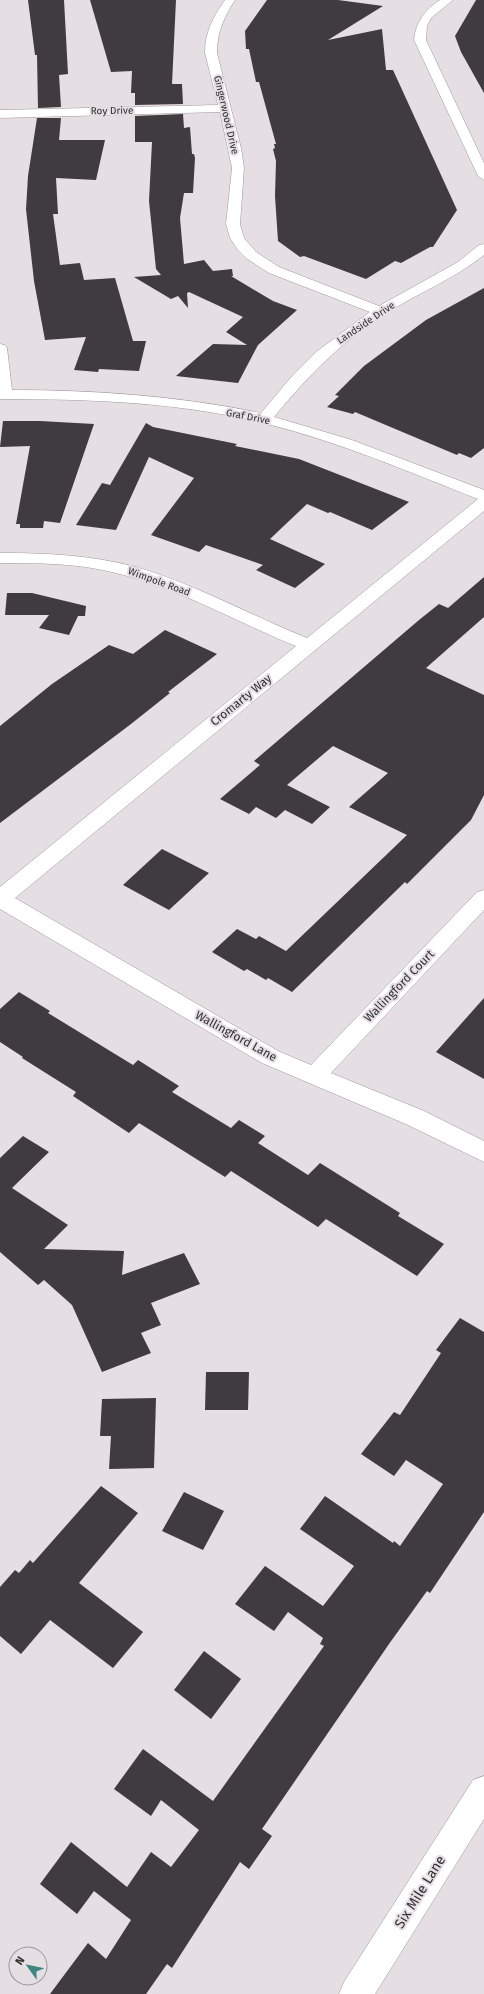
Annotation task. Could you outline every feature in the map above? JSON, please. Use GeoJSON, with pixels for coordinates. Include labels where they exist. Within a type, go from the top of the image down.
{"type":"FeatureCollection","features":[{"type":"Feature","properties":{"kind":"street","name":"Gingerwood Drive"},"geometry":{"type":"LineString","coordinates":[[230,0],[216,21],[211,40],[212,53],[235,148],[238,168],[233,224],[237,238],[251,255],[274,270],[380,311]]}},
{"type":"Feature","properties":{"kind":"street"},"geometry":{"type":"LineString","coordinates":[[448,0],[435,8],[426,17],[420,29],[420,40],[483,170]]}},
{"type":"Feature","properties":{"kind":"street","name":"Roy Drive"},"geometry":{"type":"LineString","coordinates":[[0,114],[225,108]]}},
{"type":"Feature","properties":{"kind":"street","name":"Landside Drive"},"geometry":{"type":"LineString","coordinates":[[264,419],[298,378],[321,356],[380,311],[463,265],[484,248]]}},
{"type":"Feature","properties":{"kind":"street"},"geometry":{"type":"LineString","coordinates":[[0,348],[4,376],[2,394]]}},
{"type":"Feature","properties":{"kind":"street","name":"Graf Drive"},"geometry":{"type":"LineString","coordinates":[[2,394],[128,398],[166,402],[264,419],[362,448],[484,496]]}},
{"type":"Feature","properties":{"kind":"street","name":"Cromarty Way"},"geometry":{"type":"LineString","coordinates":[[0,899],[33,870],[484,503]]}},
{"type":"Feature","properties":{"kind":"street","name":"Wimpole Road"},"geometry":{"type":"LineString","coordinates":[[0,558],[81,561],[130,570],[175,586],[284,636],[309,645]]}},
{"type":"Feature","properties":{"kind":"street","name":"Wallingford Court"},"geometry":{"type":"LineString","coordinates":[[315,1076],[484,897]]}},
{"type":"Feature","properties":{"kind":"street","name":"Wallingford Lane"},"geometry":{"type":"LineString","coordinates":[[0,899],[270,1057],[416,1118],[484,1152]]}},
{"type":"Feature","properties":{"kind":"street","name":"Six Mile Lane"},"geometry":{"type":"LineString","coordinates":[[356,1994],[484,1791]]}},
{"type":"Feature","properties":{"kind":"building"},"geometry":{"type":"Polygon","coordinates":[[[28,0],[64,0],[68,74],[59,75],[61,107],[38,108],[37,55],[35,55],[28,0]]]}},
{"type":"Feature","properties":{"kind":"building"},"geometry":{"type":"Polygon","coordinates":[[[90,0],[176,0],[172,84],[182,84],[183,104],[135,105],[135,93],[131,93],[132,71],[111,72],[90,0]]]}},
{"type":"Feature","properties":{"kind":"building"},"geometry":{"type":"Polygon","coordinates":[[[267,0],[338,0],[383,6],[328,40],[382,29],[386,70],[393,70],[457,210],[433,247],[430,247],[401,263],[395,261],[366,279],[304,256],[300,257],[278,241],[275,196],[276,161],[273,149],[275,148],[274,144],[276,144],[259,82],[256,82],[249,49],[246,49],[245,31],[267,0]]]}},
{"type":"Feature","properties":{"kind":"building"},"geometry":{"type":"Polygon","coordinates":[[[476,0],[484,0],[484,93],[461,52],[455,36],[476,0]]]}},
{"type":"Feature","properties":{"kind":"building"},"geometry":{"type":"Polygon","coordinates":[[[183,114],[184,128],[190,127],[192,154],[194,154],[195,158],[193,193],[184,193],[180,218],[184,264],[204,260],[213,271],[232,269],[233,276],[231,276],[273,301],[297,310],[258,345],[238,383],[176,376],[213,344],[247,345],[226,332],[243,317],[189,292],[187,293],[188,308],[178,296],[171,299],[134,277],[161,275],[156,269],[149,201],[152,142],[135,142],[135,116],[183,114]]]}},
{"type":"Feature","properties":{"kind":"building"},"geometry":{"type":"Polygon","coordinates":[[[37,118],[61,118],[59,140],[105,140],[96,180],[56,178],[58,214],[53,214],[60,265],[80,263],[84,280],[115,278],[133,341],[146,341],[139,371],[99,369],[98,372],[74,370],[86,337],[45,340],[34,281],[26,209],[28,176],[37,118]]]}},
{"type":"Feature","properties":{"kind":"building"},"geometry":{"type":"Polygon","coordinates":[[[484,288],[484,448],[471,458],[459,453],[457,455],[355,412],[353,414],[327,407],[339,396],[335,395],[364,366],[426,320],[484,288]]]}},
{"type":"Feature","properties":{"kind":"building"},"geometry":{"type":"Polygon","coordinates":[[[3,421],[40,421],[94,424],[60,523],[44,521],[43,528],[20,528],[20,524],[16,524],[30,446],[0,447],[3,421]]]}},
{"type":"Feature","properties":{"kind":"building"},"geometry":{"type":"Polygon","coordinates":[[[146,423],[153,427],[237,444],[235,446],[299,459],[409,502],[372,530],[307,504],[270,539],[325,564],[295,588],[256,570],[263,565],[206,545],[199,552],[151,535],[194,478],[149,457],[116,530],[76,525],[102,483],[110,485],[146,423]]]}},
{"type":"Feature","properties":{"kind":"building"},"geometry":{"type":"Polygon","coordinates":[[[484,577],[484,617],[426,668],[484,695],[484,795],[471,820],[407,884],[405,882],[292,992],[268,978],[266,980],[247,969],[244,971],[212,952],[237,929],[256,939],[259,936],[286,951],[407,835],[349,807],[388,773],[333,746],[287,785],[330,807],[312,824],[285,810],[276,818],[256,807],[249,814],[220,799],[260,765],[254,761],[419,620],[439,604],[448,608],[484,577]]]}},
{"type":"Feature","properties":{"kind":"building"},"geometry":{"type":"Polygon","coordinates":[[[7,593],[32,593],[86,606],[85,616],[78,616],[69,635],[39,628],[49,615],[5,615],[7,593]]]}},
{"type":"Feature","properties":{"kind":"building"},"geometry":{"type":"Polygon","coordinates":[[[165,630],[217,654],[168,692],[170,693],[131,724],[0,823],[0,726],[52,684],[109,645],[133,654],[165,630]]]}},
{"type":"Feature","properties":{"kind":"building"},"geometry":{"type":"Polygon","coordinates":[[[162,849],[209,873],[169,910],[123,885],[162,849]]]}},
{"type":"Feature","properties":{"kind":"building"},"geometry":{"type":"Polygon","coordinates":[[[19,992],[50,1011],[48,1013],[133,1065],[138,1060],[179,1086],[172,1092],[231,1128],[239,1120],[265,1136],[258,1143],[308,1175],[320,1163],[400,1213],[398,1216],[444,1244],[417,1276],[326,1219],[318,1227],[231,1171],[225,1177],[139,1123],[129,1133],[73,1096],[76,1092],[22,1058],[23,1057],[0,1042],[0,1009],[19,992]]]}},
{"type":"Feature","properties":{"kind":"building"},"geometry":{"type":"Polygon","coordinates":[[[484,998],[484,1079],[436,1052],[484,998]]]}},
{"type":"Feature","properties":{"kind":"building"},"geometry":{"type":"Polygon","coordinates":[[[23,1136],[49,1152],[12,1188],[68,1225],[44,1249],[124,1251],[122,1275],[184,1253],[200,1284],[151,1303],[161,1325],[141,1333],[151,1353],[102,1372],[72,1305],[44,1280],[38,1285],[0,1252],[0,1158],[23,1136]]]}},
{"type":"Feature","properties":{"kind":"building"},"geometry":{"type":"Polygon","coordinates":[[[460,1318],[484,1332],[484,1512],[430,1593],[427,1591],[389,1644],[262,1829],[272,1836],[249,1869],[240,1862],[172,1968],[167,1964],[146,1994],[50,1994],[88,1943],[106,1959],[131,1920],[94,1891],[77,1914],[40,1884],[71,1842],[127,1887],[151,1852],[171,1867],[199,1830],[161,1800],[151,1816],[114,1789],[143,1749],[213,1801],[324,1646],[320,1644],[323,1638],[288,1612],[274,1631],[235,1604],[265,1566],[323,1606],[354,1566],[300,1529],[325,1496],[393,1543],[394,1541],[400,1546],[443,1484],[406,1460],[394,1476],[361,1454],[394,1412],[400,1415],[441,1353],[436,1350],[460,1318]]]}},
{"type":"Feature","properties":{"kind":"building"},"geometry":{"type":"Polygon","coordinates":[[[206,1372],[249,1372],[248,1410],[205,1410],[206,1372]]]}},
{"type":"Feature","properties":{"kind":"building"},"geometry":{"type":"Polygon","coordinates":[[[156,1398],[154,1468],[109,1469],[111,1436],[100,1436],[102,1399],[156,1398]]]}},
{"type":"Feature","properties":{"kind":"building"},"geometry":{"type":"Polygon","coordinates":[[[101,1486],[138,1513],[79,1583],[143,1632],[113,1668],[50,1620],[21,1654],[0,1636],[0,1587],[15,1570],[19,1573],[30,1560],[33,1563],[101,1486]]]}},
{"type":"Feature","properties":{"kind":"building"},"geometry":{"type":"Polygon","coordinates":[[[184,1492],[224,1511],[203,1550],[162,1531],[184,1492]]]}},
{"type":"Feature","properties":{"kind":"building"},"geometry":{"type":"Polygon","coordinates":[[[204,1651],[241,1679],[211,1719],[174,1690],[204,1651]]]}}]}
